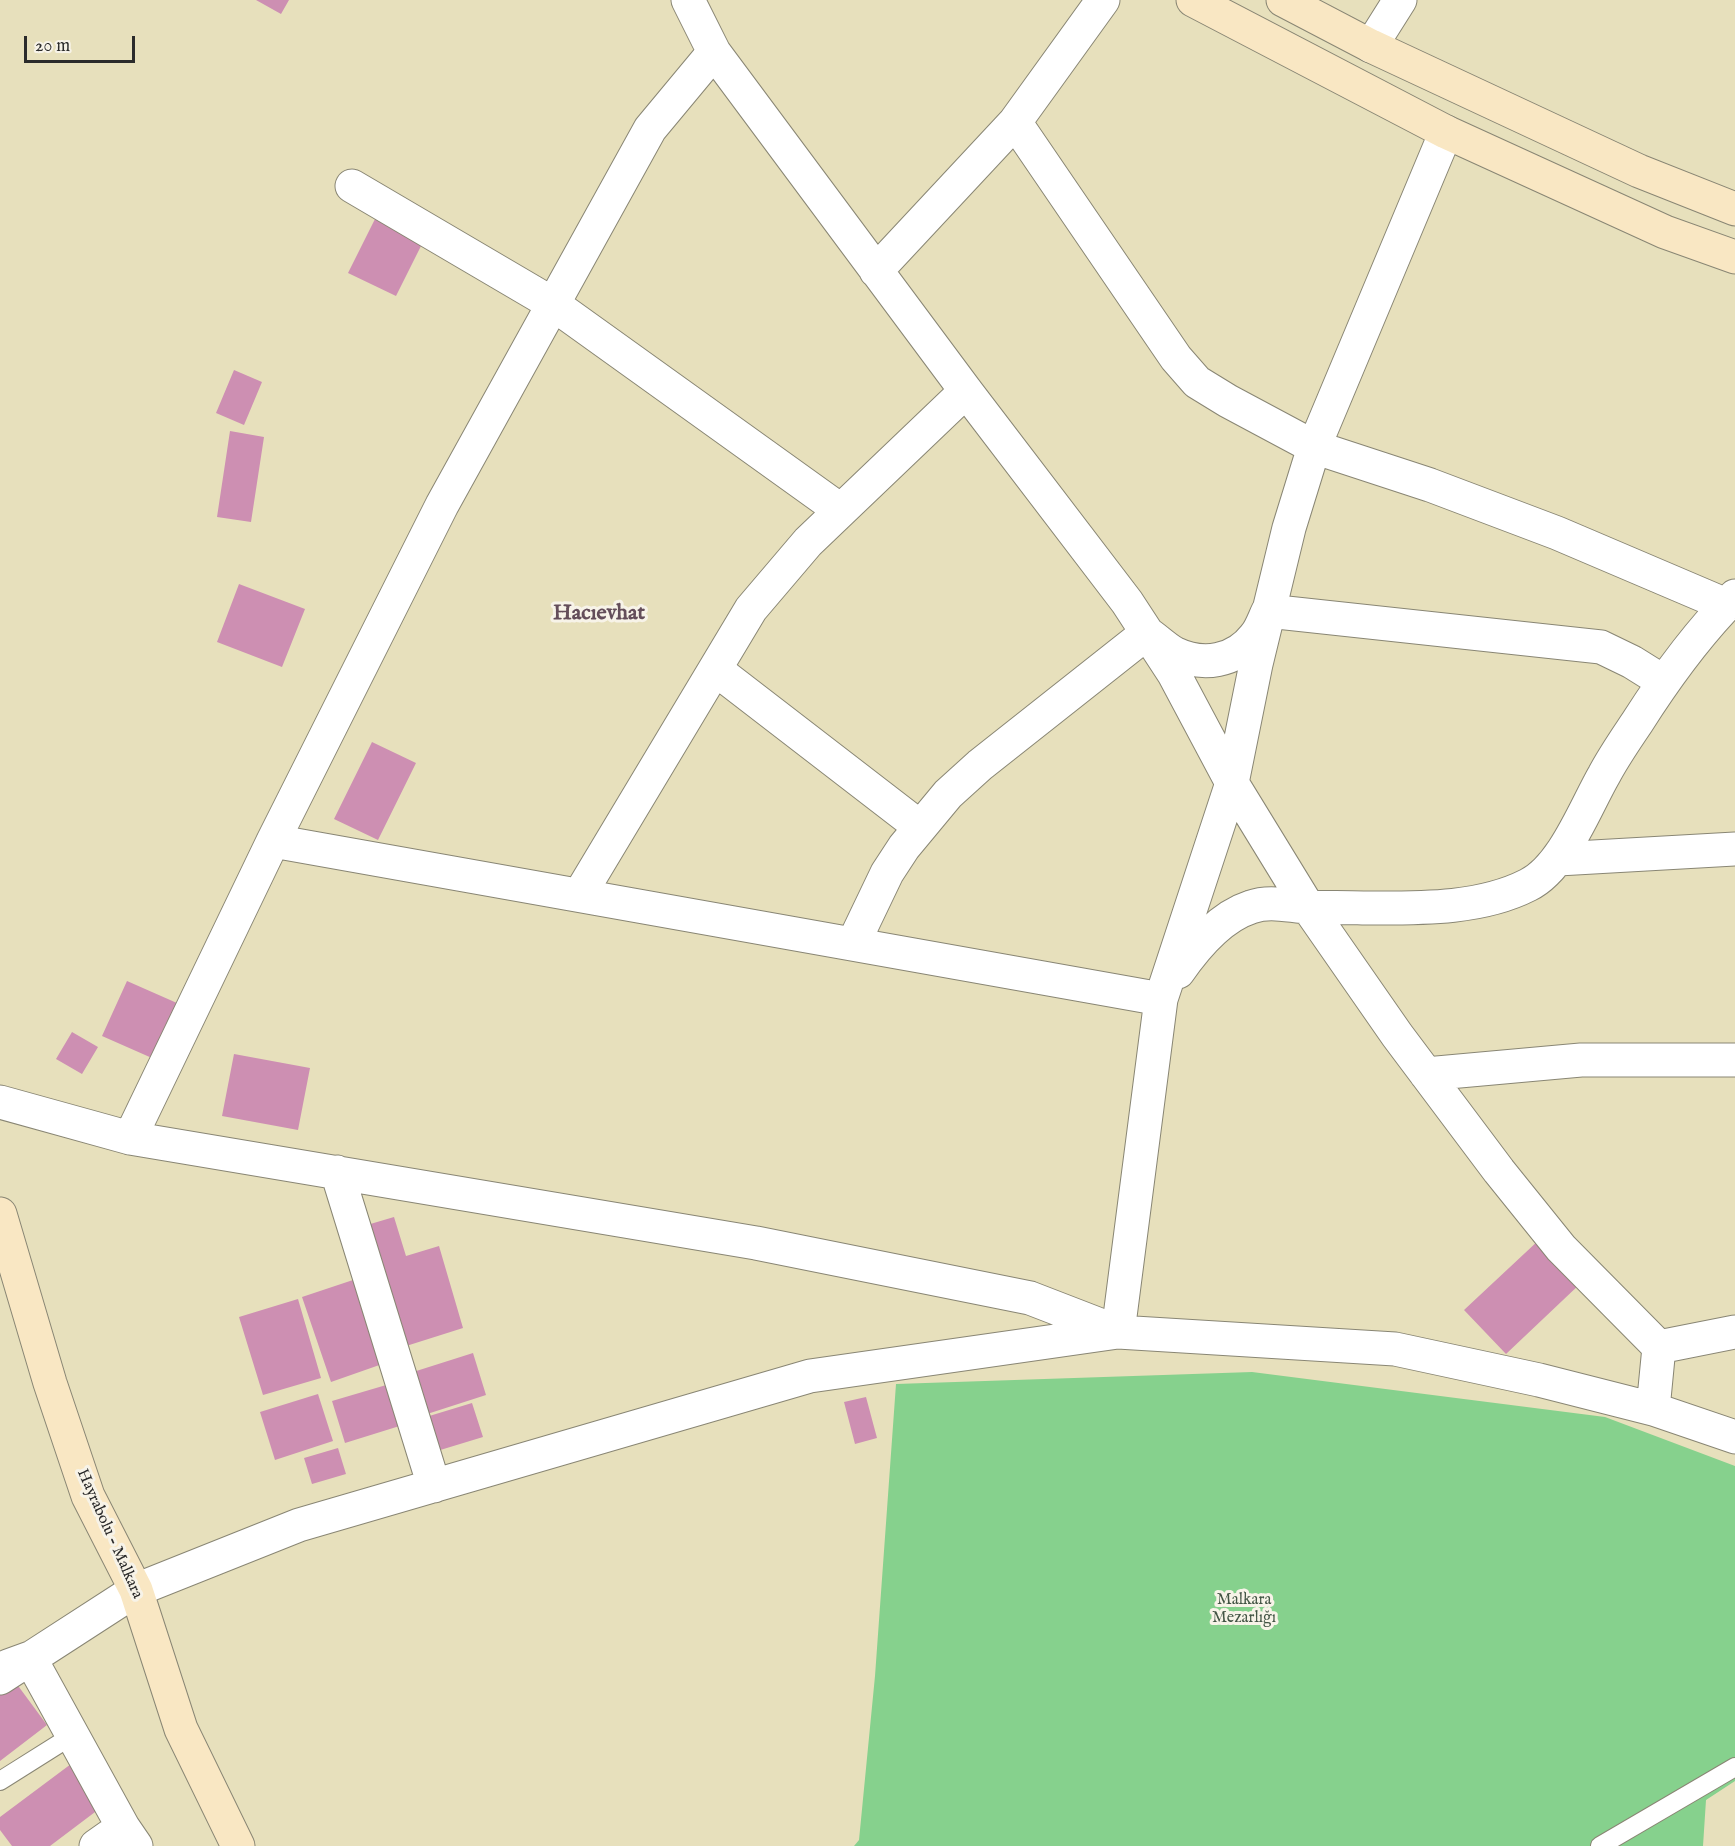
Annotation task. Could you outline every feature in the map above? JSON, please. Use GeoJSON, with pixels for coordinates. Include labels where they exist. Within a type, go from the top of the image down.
{"type":"FeatureCollection","features":[{"type":"Feature","properties":{"kind":"street"},"geometry":{"type":"LineString","coordinates":[[688,0],[714,52],[966,391],[1128,602],[1174,674],[1232,783],[1308,907],[1426,1074],[1561,1248],[1659,1347]]}},
{"type":"Feature","properties":{"kind":"street"},"geometry":{"type":"LineString","coordinates":[[876,271],[1015,122],[1102,0]]}},
{"type":"Feature","properties":{"kind":"street"},"geometry":{"type":"LineString","coordinates":[[1193,0],[1446,132],[1665,232],[1735,257]]}},
{"type":"Feature","properties":{"kind":"street"},"geometry":{"type":"LineString","coordinates":[[1283,0],[1371,46],[1639,171],[1735,209]]}},
{"type":"Feature","properties":{"kind":"street"},"geometry":{"type":"LineString","coordinates":[[1371,46],[1400,0]]}},
{"type":"Feature","properties":{"kind":"street"},"geometry":{"type":"LineString","coordinates":[[130,1138],[273,841],[442,504],[650,129],[714,52]]}},
{"type":"Feature","properties":{"kind":"street"},"geometry":{"type":"LineString","coordinates":[[1015,122],[1176,358],[1197,382],[1314,447],[1430,485],[1730,601],[1664,682],[1605,773],[1558,859],[1545,874],[1529,885],[1504,895],[1472,902],[1396,908],[1308,907],[1264,903],[1233,915],[1204,939],[1190,955],[1161,999]]}},
{"type":"Feature","properties":{"kind":"street"},"geometry":{"type":"LineString","coordinates":[[1118,1332],[1161,999],[1232,783],[1268,611],[1289,528],[1314,447],[1446,132]]}},
{"type":"Feature","properties":{"kind":"street"},"geometry":{"type":"LineString","coordinates":[[352,186],[553,304],[840,510]]}},
{"type":"Feature","properties":{"kind":"street"},"geometry":{"type":"LineString","coordinates":[[580,894],[751,609],[801,549],[966,391]]}},
{"type":"Feature","properties":{"kind":"street"},"geometry":{"type":"LineString","coordinates":[[1147,633],[1173,652],[1196,661],[1218,661],[1240,652],[1256,635],[1268,611]]}},
{"type":"Feature","properties":{"kind":"street"},"geometry":{"type":"LineString","coordinates":[[1268,611],[1601,647],[1632,662],[1664,682]]}},
{"type":"Feature","properties":{"kind":"street"},"geometry":{"type":"LineString","coordinates":[[853,944],[887,873],[920,827],[948,794],[980,765],[1147,633]]}},
{"type":"Feature","properties":{"kind":"street"},"geometry":{"type":"LineString","coordinates":[[714,669],[920,827]]}},
{"type":"Feature","properties":{"kind":"street"},"geometry":{"type":"LineString","coordinates":[[273,841],[1161,999]]}},
{"type":"Feature","properties":{"kind":"street"},"geometry":{"type":"LineString","coordinates":[[1558,859],[1735,849]]}},
{"type":"Feature","properties":{"kind":"street"},"geometry":{"type":"LineString","coordinates":[[1426,1074],[1581,1060],[1735,1060]]}},
{"type":"Feature","properties":{"kind":"street"},"geometry":{"type":"LineString","coordinates":[[0,1102],[130,1138],[744,1241],[1030,1298],[1118,1332]]}},
{"type":"Feature","properties":{"kind":"street"},"geometry":{"type":"LineString","coordinates":[[338,1172],[434,1486]]}},
{"type":"Feature","properties":{"kind":"street","name":"Hayrabolu - Malkara"},"geometry":{"type":"LineString","coordinates":[[0,1214],[50,1383],[88,1496],[136,1590],[181,1729],[238,1846]]}},
{"type":"Feature","properties":{"kind":"street"},"geometry":{"type":"LineString","coordinates":[[0,1678],[15,1664],[136,1590],[300,1526],[810,1376],[1118,1332],[1395,1349],[1539,1380],[1653,1409],[1735,1437]]}},
{"type":"Feature","properties":{"kind":"street"},"geometry":{"type":"LineString","coordinates":[[1659,1347],[1735,1332]]}},
{"type":"Feature","properties":{"kind":"street"},"geometry":{"type":"LineString","coordinates":[[1653,1409],[1659,1347]]}},
{"type":"Feature","properties":{"kind":"street"},"geometry":{"type":"LineString","coordinates":[[15,1664],[73,1735],[129,1837],[96,1846]]}},
{"type":"Feature","properties":{"kind":"lane"},"geometry":{"type":"LineString","coordinates":[[0,1781],[73,1735]]}},
{"type":"Feature","properties":{"kind":"lane"},"geometry":{"type":"LineString","coordinates":[[1599,1846],[1735,1767]]}},
{"type":"Feature","properties":{"kind":"green space","name":"Malkara Mezarlığı"},"geometry":{"type":"Polygon","coordinates":[[[1252,1372],[1605,1417],[1735,1466],[1735,1781],[1706,1800],[1703,1846],[854,1846],[859,1840],[875,1676],[896,1384],[1252,1372]]]}},
{"type":"Feature","properties":{"kind":"building"},"geometry":{"type":"Polygon","coordinates":[[[256,0],[289,0],[281,14],[256,0]]]}},
{"type":"Feature","properties":{"kind":"building"},"geometry":{"type":"Polygon","coordinates":[[[377,215],[425,238],[396,296],[348,273],[377,215]]]}},
{"type":"Feature","properties":{"kind":"building"},"geometry":{"type":"Polygon","coordinates":[[[234,370],[262,382],[244,425],[216,413],[234,370]]]}},
{"type":"Feature","properties":{"kind":"building"},"geometry":{"type":"Polygon","coordinates":[[[230,431],[264,437],[251,522],[217,517],[230,431]]]}},
{"type":"Feature","properties":{"kind":"building"},"geometry":{"type":"Polygon","coordinates":[[[239,584],[305,609],[282,667],[217,642],[239,584]]]}},
{"type":"Feature","properties":{"kind":"building"},"geometry":{"type":"Polygon","coordinates":[[[372,742],[416,763],[378,840],[334,819],[372,742]]]}},
{"type":"Feature","properties":{"kind":"building"},"geometry":{"type":"Polygon","coordinates":[[[127,981],[186,1007],[161,1062],[102,1036],[127,981]]]}},
{"type":"Feature","properties":{"kind":"building"},"geometry":{"type":"Polygon","coordinates":[[[72,1032],[98,1047],[82,1074],[56,1059],[72,1032]]]}},
{"type":"Feature","properties":{"kind":"building"},"geometry":{"type":"Polygon","coordinates":[[[234,1054],[310,1068],[298,1130],[222,1116],[234,1054]]]}},
{"type":"Feature","properties":{"kind":"building"},"geometry":{"type":"Polygon","coordinates":[[[394,1217],[406,1256],[439,1246],[463,1328],[403,1347],[367,1225],[394,1217]]]}},
{"type":"Feature","properties":{"kind":"building"},"geometry":{"type":"Polygon","coordinates":[[[1540,1239],[1581,1283],[1506,1354],[1464,1310],[1540,1239]]]}},
{"type":"Feature","properties":{"kind":"building"},"geometry":{"type":"Polygon","coordinates":[[[359,1278],[388,1362],[331,1382],[302,1297],[359,1278]]]}},
{"type":"Feature","properties":{"kind":"building"},"geometry":{"type":"Polygon","coordinates":[[[298,1299],[321,1378],[263,1395],[239,1317],[298,1299]]]}},
{"type":"Feature","properties":{"kind":"building"},"geometry":{"type":"Polygon","coordinates":[[[473,1353],[486,1395],[424,1415],[410,1373],[473,1353]]]}},
{"type":"Feature","properties":{"kind":"building"},"geometry":{"type":"Polygon","coordinates":[[[393,1383],[406,1424],[345,1443],[332,1401],[393,1383]]]}},
{"type":"Feature","properties":{"kind":"building"},"geometry":{"type":"Polygon","coordinates":[[[318,1394],[333,1441],[275,1460],[260,1412],[318,1394]]]}},
{"type":"Feature","properties":{"kind":"building"},"geometry":{"type":"Polygon","coordinates":[[[866,1397],[877,1438],[855,1444],[844,1402],[866,1397]]]}},
{"type":"Feature","properties":{"kind":"building"},"geometry":{"type":"Polygon","coordinates":[[[472,1403],[483,1437],[437,1451],[426,1417],[472,1403]]]}},
{"type":"Feature","properties":{"kind":"building"},"geometry":{"type":"Polygon","coordinates":[[[338,1448],[346,1474],[312,1484],[304,1458],[338,1448]]]}},
{"type":"Feature","properties":{"kind":"building"},"geometry":{"type":"Polygon","coordinates":[[[16,1683],[47,1725],[0,1761],[0,1695],[16,1683]]]}},
{"type":"Feature","properties":{"kind":"building"},"geometry":{"type":"Polygon","coordinates":[[[71,1764],[103,1806],[50,1846],[12,1846],[0,1830],[0,1817],[71,1764]]]}},
{"type":"Feature","properties":{"kind":"district","name":"Hacıevhat"},"geometry":{"type":"Point","coordinates":[599,614]}}]}
